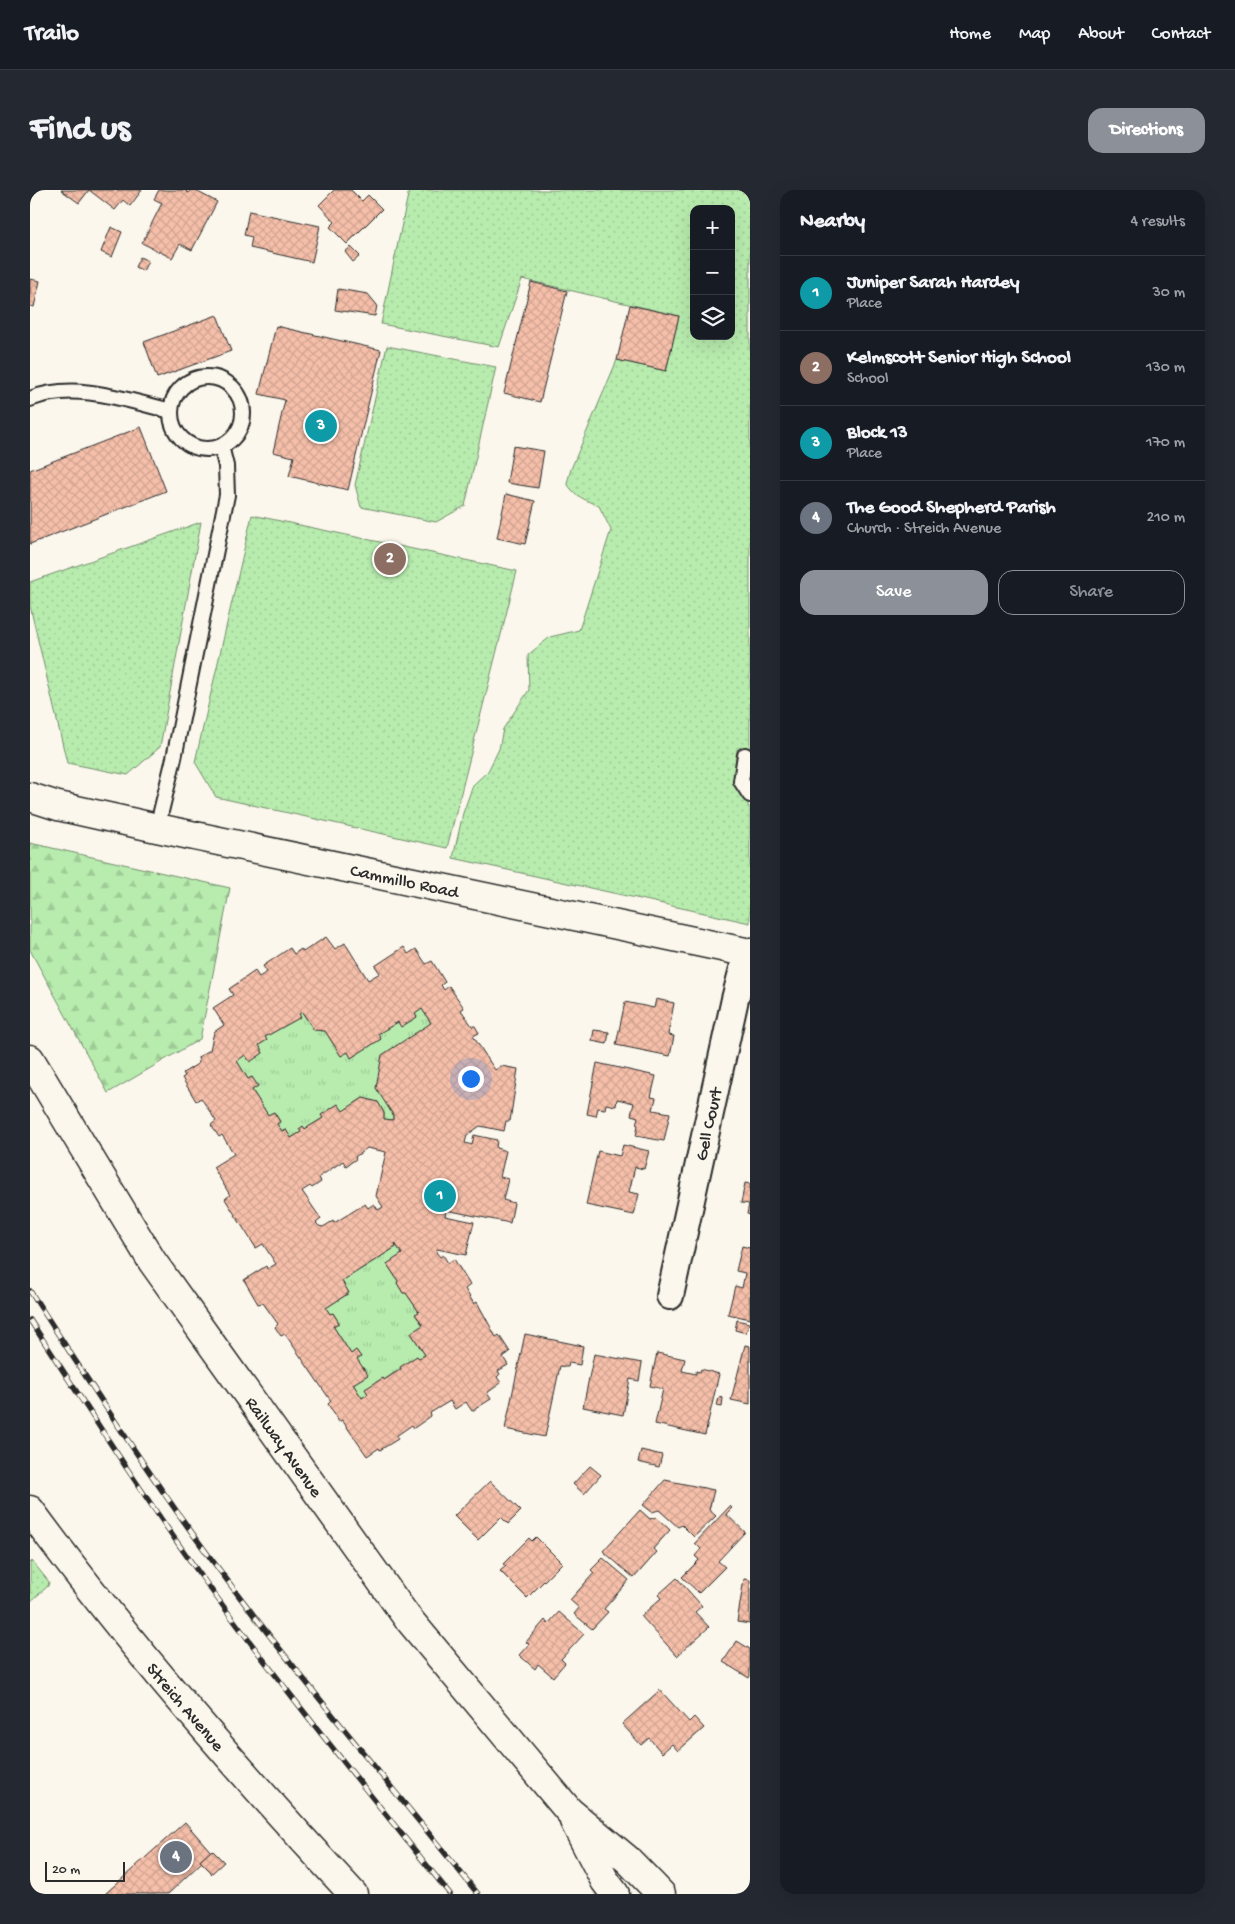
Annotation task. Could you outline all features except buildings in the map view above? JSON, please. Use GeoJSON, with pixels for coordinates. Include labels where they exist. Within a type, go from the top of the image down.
{"type":"FeatureCollection","features":[{"type":"Feature","properties":{"kind":"main road","name":"Cammillo Road"},"geometry":{"type":"LineString","coordinates":[[30,797],[58,806],[158,828],[748,953]]}},
{"type":"Feature","properties":{"kind":"main road","name":"Cammillo Road"},"geometry":{"type":"LineString","coordinates":[[30,812],[58,806]]}},
{"type":"Feature","properties":{"kind":"main road","name":"Railway Avenue"},"geometry":{"type":"LineString","coordinates":[[30,1059],[152,1261],[406,1616],[569,1811],[628,1860],[661,1894]]}},
{"type":"Feature","properties":{"kind":"main road","name":"Streich Avenue"},"geometry":{"type":"LineString","coordinates":[[30,1510],[77,1574],[176,1697],[353,1894]]}},
{"type":"Feature","properties":{"kind":"main road","name":"Railway Avenue"},"geometry":{"type":"LineString","coordinates":[[569,1811],[605,1881],[614,1894]]}},
{"type":"Feature","properties":{"kind":"street","name":"Gell Court"},"geometry":{"type":"LineString","coordinates":[[670,1296],[735,999],[748,953]]}},
{"type":"Feature","properties":{"kind":"lane"},"geometry":{"type":"LineString","coordinates":[[211,378],[228,383],[239,397],[244,414],[236,436],[227,444],[216,449],[203,450],[182,440],[174,430],[171,411],[176,394],[184,386],[194,380],[211,378]]}},
{"type":"Feature","properties":{"kind":"lane"},"geometry":{"type":"LineString","coordinates":[[30,399],[41,395],[68,391],[96,394],[171,411]]}},
{"type":"Feature","properties":{"kind":"lane"},"geometry":{"type":"LineString","coordinates":[[158,828],[227,495],[226,466],[221,446]]}},
{"type":"Feature","properties":{"kind":"lane"},"geometry":{"type":"LineString","coordinates":[[745,755],[741,781],[750,795]]}},
{"type":"Feature","properties":{"kind":"green space"},"geometry":{"type":"Polygon","coordinates":[[[409,190],[750,190],[750,752],[737,749],[733,781],[750,808],[750,923],[453,858],[463,813],[473,785],[488,771],[499,749],[503,729],[529,690],[528,655],[550,637],[579,630],[611,530],[599,506],[580,497],[567,483],[571,469],[617,360],[666,371],[679,316],[522,279],[499,347],[381,324],[409,190]]]}},
{"type":"Feature","properties":{"kind":"green space"},"geometry":{"type":"Polygon","coordinates":[[[387,346],[496,367],[465,506],[436,522],[361,507],[355,485],[387,346]]]}},
{"type":"Feature","properties":{"kind":"green space"},"geometry":{"type":"Polygon","coordinates":[[[252,515],[517,571],[447,848],[216,797],[195,762],[252,515]]]}},
{"type":"Feature","properties":{"kind":"green space"},"geometry":{"type":"Polygon","coordinates":[[[201,522],[160,747],[128,775],[67,763],[30,606],[30,582],[201,522]]]}},
{"type":"Feature","properties":{"kind":"green space"},"geometry":{"type":"Polygon","coordinates":[[[30,843],[230,888],[200,1039],[108,1093],[30,950],[30,843]]]}},
{"type":"Feature","properties":{"kind":"green space"},"geometry":{"type":"Polygon","coordinates":[[[422,1009],[431,1023],[393,1115],[393,1120],[384,1119],[384,1113],[378,1102],[363,1098],[343,1111],[338,1104],[321,1115],[323,1118],[305,1129],[303,1126],[301,1132],[291,1138],[286,1130],[282,1131],[277,1124],[280,1121],[274,1112],[268,1115],[252,1090],[258,1086],[252,1077],[248,1079],[237,1061],[245,1055],[250,1061],[263,1053],[259,1045],[267,1040],[265,1037],[300,1017],[299,1014],[302,1012],[314,1030],[325,1031],[341,1056],[348,1052],[352,1057],[381,1039],[378,1034],[398,1022],[401,1026],[417,1017],[415,1014],[422,1009]]]}},
{"type":"Feature","properties":{"kind":"green space"},"geometry":{"type":"Polygon","coordinates":[[[395,1243],[402,1254],[387,1264],[403,1293],[406,1293],[419,1312],[415,1315],[423,1325],[411,1333],[425,1355],[419,1358],[417,1356],[384,1380],[383,1378],[366,1389],[368,1394],[362,1398],[353,1384],[367,1375],[357,1359],[361,1357],[356,1350],[351,1354],[333,1326],[339,1322],[333,1313],[330,1314],[326,1308],[349,1293],[342,1281],[396,1247],[395,1243]]]}},
{"type":"Feature","properties":{"kind":"green space"},"geometry":{"type":"Polygon","coordinates":[[[32,1561],[49,1582],[48,1586],[30,1602],[30,1563],[32,1561]]]}},
{"type":"Feature","properties":{"kind":"railway"},"geometry":{"type":"LineString","coordinates":[[30,1291],[147,1469],[221,1572],[316,1694],[478,1894]]}},
{"type":"Feature","properties":{"kind":"railway"},"geometry":{"type":"LineString","coordinates":[[30,1320],[139,1487],[236,1624],[450,1894]]}},
{"type":"Feature","properties":{"kind":"place","name":"Block 13"},"geometry":{"type":"Point","coordinates":[321,426]}},
{"type":"Feature","properties":{"kind":"place","name":"Kelmscott Senior High School"},"geometry":{"type":"Point","coordinates":[390,559]}},
{"type":"Feature","properties":{"kind":"place","name":"Juniper Sarah Hardey"},"geometry":{"type":"Point","coordinates":[440,1196]}},
{"type":"Feature","properties":{"kind":"place","name":"The Good Shepherd Parish"},"geometry":{"type":"Point","coordinates":[176,1857]}}]}
